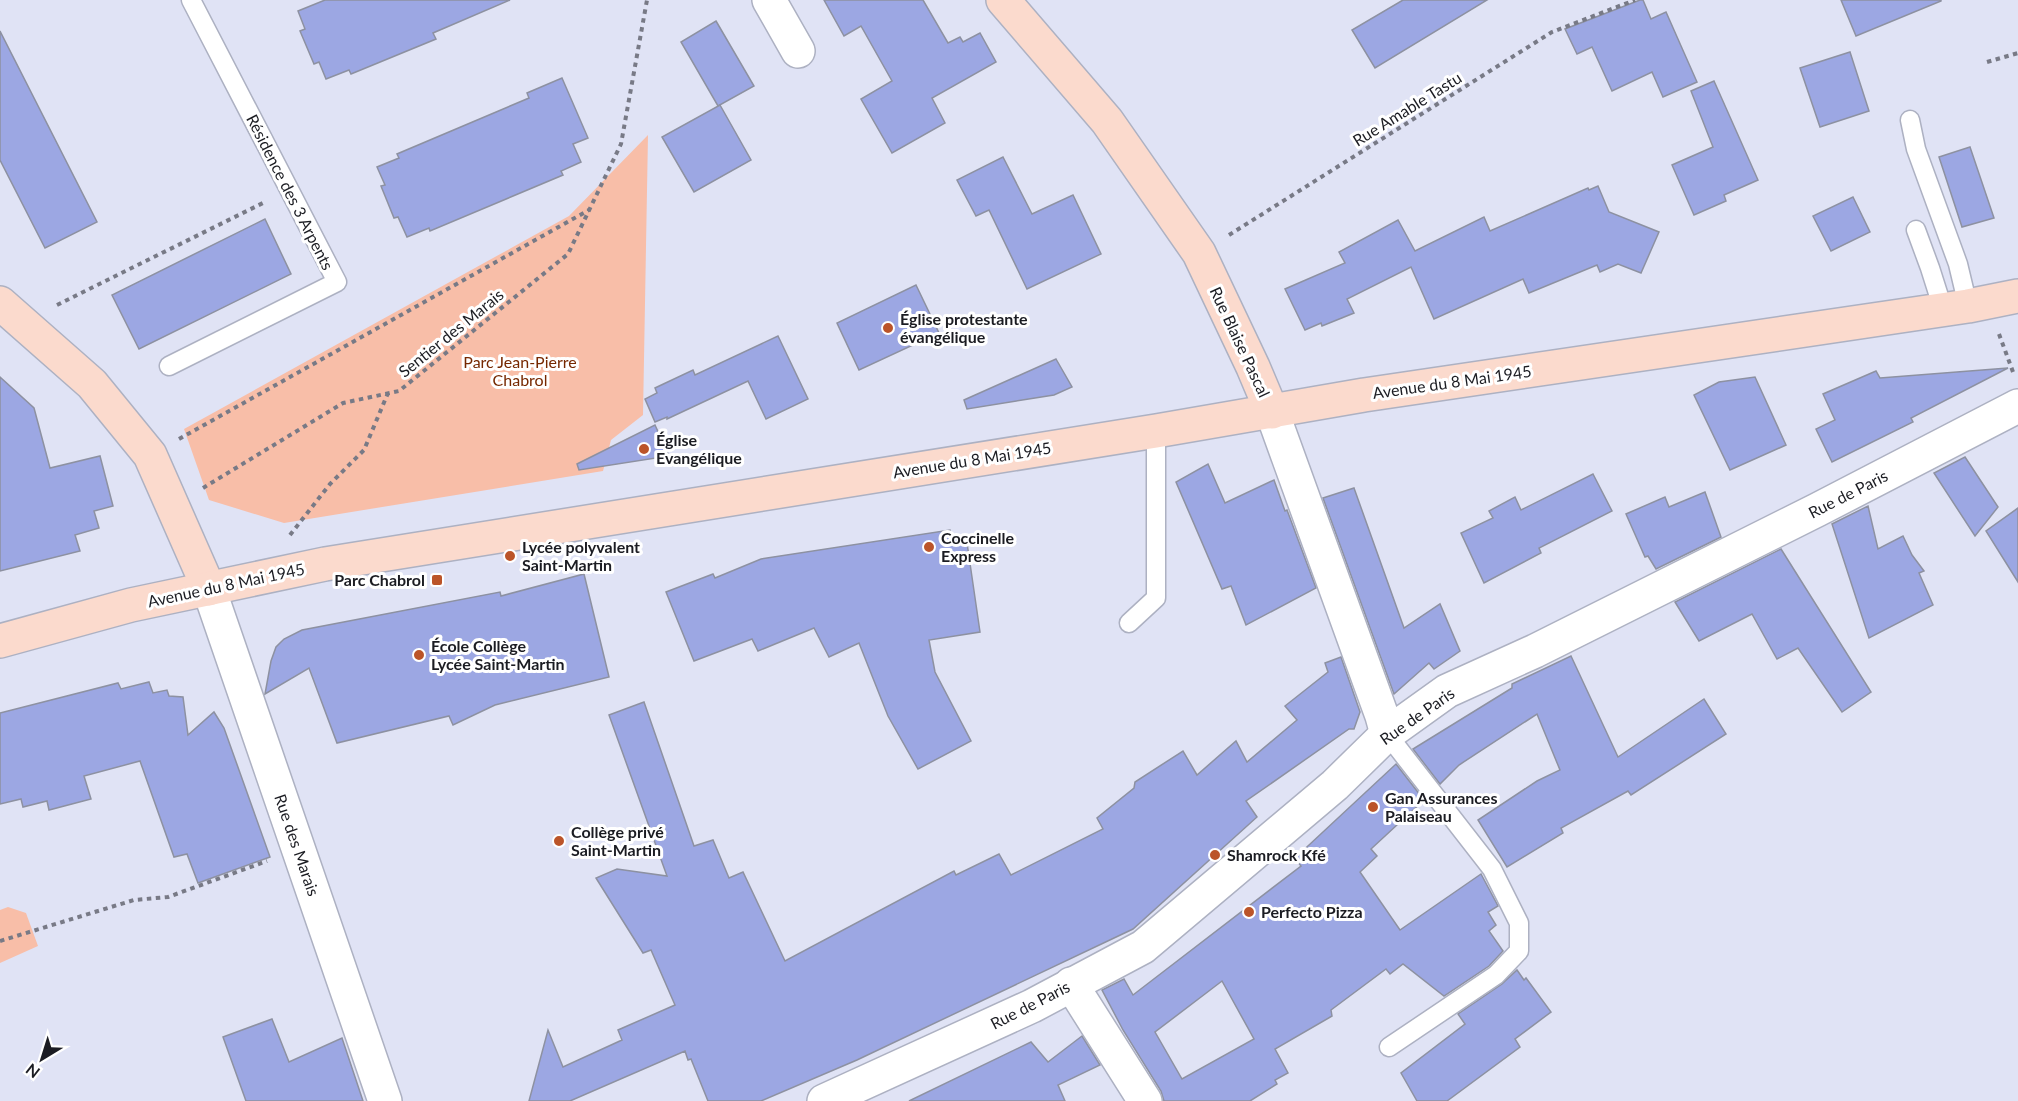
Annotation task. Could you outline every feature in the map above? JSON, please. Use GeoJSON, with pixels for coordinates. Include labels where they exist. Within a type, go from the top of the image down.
{"type":"FeatureCollection","features":[{"type":"Feature","properties":{"kind":"main road","name":"Rue Blaise Pascal"},"geometry":{"type":"LineString","coordinates":[[1003,0],[1107,122],[1199,253],[1272,412]]}},
{"type":"Feature","properties":{"kind":"main road"},"geometry":{"type":"LineString","coordinates":[[0,303],[92,384],[150,455],[209,589]]}},
{"type":"Feature","properties":{"kind":"main road","name":"Avenue du 8 Mai 1945"},"geometry":{"type":"LineString","coordinates":[[0,641],[131,605],[326,564],[1156,431],[1364,395],[1984,308]]}},
{"type":"Feature","properties":{"kind":"street"},"geometry":{"type":"LineString","coordinates":[[768,0],[798,51]]}},
{"type":"Feature","properties":{"kind":"street","name":"Rue de Paris"},"geometry":{"type":"LineString","coordinates":[[824,1101],[1032,1006],[1143,947],[1335,785],[1387,734],[1448,691],[1545,646],[1816,510],[2016,391]]}},
{"type":"Feature","properties":{"kind":"street","name":"Rue Blaise Pascal"},"geometry":{"type":"LineString","coordinates":[[1272,412],[1387,734]]}},
{"type":"Feature","properties":{"kind":"street","name":"Rue des Marais"},"geometry":{"type":"LineString","coordinates":[[209,589],[385,1101]]}},
{"type":"Feature","properties":{"kind":"street"},"geometry":{"type":"LineString","coordinates":[[1071,984],[1145,1101]]}},
{"type":"Feature","properties":{"kind":"lane","name":"Résidence des 3 Arpents"},"geometry":{"type":"LineString","coordinates":[[169,366],[337,282],[191,0]]}},
{"type":"Feature","properties":{"kind":"lane"},"geometry":{"type":"LineString","coordinates":[[1910,120],[1916,149],[1958,264],[1984,308]]}},
{"type":"Feature","properties":{"kind":"lane"},"geometry":{"type":"LineString","coordinates":[[1916,230],[1930,268],[1984,308]]}},
{"type":"Feature","properties":{"kind":"lane"},"geometry":{"type":"LineString","coordinates":[[1130,623],[1156,598],[1156,431]]}},
{"type":"Feature","properties":{"kind":"lane"},"geometry":{"type":"LineString","coordinates":[[1387,734],[1492,869],[1519,923],[1519,951],[1496,975],[1389,1047]]}},
{"type":"Feature","properties":{"kind":"path","name":"Sentier des Marais"},"geometry":{"type":"LineString","coordinates":[[173,506],[342,403],[399,391],[568,254],[621,144],[647,0]]}},
{"type":"Feature","properties":{"kind":"path","name":"Rue Amable Tastu"},"geometry":{"type":"LineString","coordinates":[[1199,253],[1552,32],[1635,0]]}},
{"type":"Feature","properties":{"kind":"path"},"geometry":{"type":"LineString","coordinates":[[1987,62],[2018,53]]}},
{"type":"Feature","properties":{"kind":"path"},"geometry":{"type":"LineString","coordinates":[[32,331],[47,310],[289,190]]}},
{"type":"Feature","properties":{"kind":"path","name":"Sentier des Marais"},"geometry":{"type":"LineString","coordinates":[[150,455],[589,210]]}},
{"type":"Feature","properties":{"kind":"path"},"geometry":{"type":"LineString","coordinates":[[1984,308],[2016,391]]}},
{"type":"Feature","properties":{"kind":"path"},"geometry":{"type":"LineString","coordinates":[[279,573],[278,549],[330,484],[364,450],[388,393]]}},
{"type":"Feature","properties":{"kind":"path"},"geometry":{"type":"LineString","coordinates":[[0,941],[134,900],[168,897],[298,849]]}},
{"type":"Feature","properties":{"kind":"green space","name":"Parc Jean-Pierre Chabrol"},"geometry":{"type":"Polygon","coordinates":[[[648,135],[643,415],[611,440],[603,471],[284,523],[209,500],[184,429],[569,216],[648,135]]]}},
{"type":"Feature","properties":{"kind":"green space"},"geometry":{"type":"Polygon","coordinates":[[[8,907],[26,913],[38,946],[0,963],[0,910],[8,907]]]}},
{"type":"Feature","properties":{"kind":"building"},"geometry":{"type":"Polygon","coordinates":[[[325,0],[510,0],[433,33],[436,39],[351,74],[349,70],[326,79],[319,62],[314,64],[300,31],[305,29],[298,11],[325,0]]]}},
{"type":"Feature","properties":{"kind":"building"},"geometry":{"type":"Polygon","coordinates":[[[824,0],[923,0],[948,43],[960,37],[963,42],[980,33],[996,62],[932,98],[945,123],[892,153],[861,99],[892,81],[861,26],[844,36],[824,0]]]}},
{"type":"Feature","properties":{"kind":"building"},"geometry":{"type":"Polygon","coordinates":[[[1403,0],[1487,0],[1375,68],[1352,30],[1403,0]]]}},
{"type":"Feature","properties":{"kind":"building"},"geometry":{"type":"Polygon","coordinates":[[[1643,0],[1651,19],[1666,12],[1697,82],[1663,97],[1652,72],[1612,91],[1592,47],[1577,54],[1565,29],[1643,0]]]}},
{"type":"Feature","properties":{"kind":"building"},"geometry":{"type":"Polygon","coordinates":[[[1841,0],[1941,0],[1941,1],[1856,36],[1841,0]]]}},
{"type":"Feature","properties":{"kind":"building"},"geometry":{"type":"Polygon","coordinates":[[[716,21],[754,86],[718,106],[681,42],[716,21]]]}},
{"type":"Feature","properties":{"kind":"building"},"geometry":{"type":"Polygon","coordinates":[[[0,31],[97,222],[45,248],[0,160],[0,31]]]}},
{"type":"Feature","properties":{"kind":"building"},"geometry":{"type":"Polygon","coordinates":[[[1850,52],[1869,111],[1820,127],[1800,68],[1850,52]]]}},
{"type":"Feature","properties":{"kind":"building"},"geometry":{"type":"Polygon","coordinates":[[[562,78],[588,138],[573,144],[581,162],[561,171],[563,175],[430,231],[429,228],[407,237],[398,217],[394,218],[381,186],[385,185],[377,167],[399,158],[397,154],[529,98],[527,93],[562,78]]]}},
{"type":"Feature","properties":{"kind":"building"},"geometry":{"type":"Polygon","coordinates":[[[1714,81],[1758,180],[1724,195],[1726,201],[1694,215],[1672,165],[1713,147],[1691,91],[1714,81]]]}},
{"type":"Feature","properties":{"kind":"building"},"geometry":{"type":"Polygon","coordinates":[[[720,105],[751,160],[694,192],[662,137],[720,105]]]}},
{"type":"Feature","properties":{"kind":"building"},"geometry":{"type":"Polygon","coordinates":[[[1970,147],[1994,218],[1962,227],[1939,157],[1970,147]]]}},
{"type":"Feature","properties":{"kind":"building"},"geometry":{"type":"Polygon","coordinates":[[[1003,157],[1032,214],[1073,195],[1101,254],[1027,289],[989,210],[976,216],[957,180],[1003,157]]]}},
{"type":"Feature","properties":{"kind":"building"},"geometry":{"type":"Polygon","coordinates":[[[1598,186],[1609,212],[1659,232],[1641,273],[1618,264],[1600,272],[1597,265],[1529,293],[1523,279],[1434,319],[1411,267],[1347,299],[1354,313],[1305,330],[1285,289],[1345,263],[1339,252],[1398,220],[1415,251],[1484,217],[1490,231],[1588,188],[1589,190],[1598,186]]]}},
{"type":"Feature","properties":{"kind":"building"},"geometry":{"type":"Polygon","coordinates":[[[1853,197],[1870,232],[1831,251],[1813,216],[1853,197]]]}},
{"type":"Feature","properties":{"kind":"building"},"geometry":{"type":"Polygon","coordinates":[[[265,219],[291,274],[139,349],[112,295],[265,219]]]}},
{"type":"Feature","properties":{"kind":"building","name":"Église protestante évangélique"},"geometry":{"type":"Polygon","coordinates":[[[916,285],[939,333],[859,370],[837,323],[916,285]]]}},
{"type":"Feature","properties":{"kind":"building"},"geometry":{"type":"Polygon","coordinates":[[[778,336],[808,399],[766,419],[748,381],[667,419],[667,417],[655,422],[645,399],[657,393],[655,388],[693,370],[695,375],[778,336]]]}},
{"type":"Feature","properties":{"kind":"building"},"geometry":{"type":"Polygon","coordinates":[[[1056,359],[1072,387],[1054,395],[967,409],[964,400],[1056,359]]]}},
{"type":"Feature","properties":{"kind":"building"},"geometry":{"type":"Polygon","coordinates":[[[2008,368],[1911,418],[1913,422],[1832,462],[1816,429],[1835,420],[1823,394],[1876,371],[1880,378],[2008,368]]]}},
{"type":"Feature","properties":{"kind":"building"},"geometry":{"type":"Polygon","coordinates":[[[0,377],[34,408],[50,468],[100,456],[113,506],[94,511],[99,528],[75,535],[80,551],[0,571],[0,377]]]}},
{"type":"Feature","properties":{"kind":"building"},"geometry":{"type":"Polygon","coordinates":[[[1755,377],[1786,445],[1730,470],[1694,395],[1719,382],[1755,377]]]}},
{"type":"Feature","properties":{"kind":"building","name":"Église Evangélique"},"geometry":{"type":"Polygon","coordinates":[[[655,425],[669,456],[579,470],[577,464],[655,425]]]}},
{"type":"Feature","properties":{"kind":"building"},"geometry":{"type":"Polygon","coordinates":[[[1965,457],[1998,507],[1975,536],[1934,473],[1965,457]]]}},
{"type":"Feature","properties":{"kind":"building"},"geometry":{"type":"Polygon","coordinates":[[[1208,464],[1225,503],[1274,480],[1316,588],[1246,625],[1231,586],[1222,589],[1176,482],[1208,464]]]}},
{"type":"Feature","properties":{"kind":"building"},"geometry":{"type":"Polygon","coordinates":[[[1593,474],[1612,511],[1539,548],[1541,553],[1484,583],[1461,533],[1493,518],[1489,511],[1515,497],[1521,510],[1593,474]]]}},
{"type":"Feature","properties":{"kind":"building"},"geometry":{"type":"Polygon","coordinates":[[[1354,488],[1404,628],[1440,604],[1460,651],[1434,669],[1429,663],[1394,694],[1323,498],[1354,488]]]}},
{"type":"Feature","properties":{"kind":"building"},"geometry":{"type":"Polygon","coordinates":[[[1705,492],[1721,537],[1656,569],[1648,556],[1645,557],[1626,514],[1665,497],[1669,507],[1705,492]]]}},
{"type":"Feature","properties":{"kind":"building"},"geometry":{"type":"Polygon","coordinates":[[[1868,506],[1878,549],[1903,536],[1912,555],[1924,571],[1919,573],[1933,605],[1869,638],[1832,524],[1868,506]]]}},
{"type":"Feature","properties":{"kind":"building"},"geometry":{"type":"Polygon","coordinates":[[[2018,508],[2018,582],[1986,531],[2018,508]]]}},
{"type":"Feature","properties":{"kind":"building"},"geometry":{"type":"Polygon","coordinates":[[[950,530],[952,537],[966,536],[980,632],[929,640],[935,672],[971,741],[918,769],[888,716],[859,643],[829,657],[814,628],[758,651],[752,639],[694,661],[666,592],[713,574],[715,578],[761,559],[950,530]]]}},
{"type":"Feature","properties":{"kind":"building"},"geometry":{"type":"Polygon","coordinates":[[[1781,549],[1871,692],[1842,712],[1798,648],[1777,659],[1752,614],[1699,641],[1675,602],[1781,549]]]}},
{"type":"Feature","properties":{"kind":"building"},"geometry":{"type":"Polygon","coordinates":[[[584,574],[609,677],[495,705],[453,725],[449,716],[337,743],[309,668],[265,694],[276,647],[284,639],[302,630],[500,592],[501,596],[584,574]]]}},
{"type":"Feature","properties":{"kind":"building"},"geometry":{"type":"Polygon","coordinates":[[[1571,656],[1618,757],[1704,699],[1726,734],[1631,795],[1628,791],[1561,828],[1563,833],[1507,867],[1478,820],[1537,781],[1560,770],[1537,714],[1459,765],[1440,784],[1413,749],[1512,688],[1512,684],[1571,656]]]}},
{"type":"Feature","properties":{"kind":"building"},"geometry":{"type":"Polygon","coordinates":[[[1341,657],[1360,712],[1354,729],[1349,729],[1246,801],[1257,817],[1133,929],[857,1060],[761,1101],[708,1101],[691,1059],[688,1060],[685,1051],[570,1101],[529,1101],[548,1030],[563,1067],[622,1040],[618,1030],[675,1005],[651,950],[643,953],[596,878],[617,869],[667,876],[609,715],[644,702],[694,846],[713,840],[729,878],[743,872],[785,961],[954,871],[956,875],[999,854],[1011,875],[1103,829],[1097,818],[1134,788],[1135,782],[1183,751],[1197,775],[1236,741],[1247,762],[1297,720],[1285,706],[1328,672],[1325,663],[1341,657]]]}},
{"type":"Feature","properties":{"kind":"building"},"geometry":{"type":"Polygon","coordinates":[[[149,682],[153,693],[167,690],[169,696],[183,697],[188,735],[214,712],[224,728],[270,857],[198,883],[187,854],[174,857],[140,761],[84,776],[91,799],[49,810],[47,801],[23,807],[21,799],[0,804],[0,713],[118,683],[121,689],[149,682]]]}},
{"type":"Feature","properties":{"kind":"building"},"geometry":{"type":"Polygon","coordinates":[[[1396,764],[1424,800],[1371,849],[1377,856],[1360,872],[1400,930],[1481,874],[1498,906],[1488,912],[1496,925],[1489,931],[1503,951],[1489,966],[1444,996],[1403,964],[1390,974],[1386,969],[1331,1010],[1332,1016],[1275,1049],[1288,1073],[1275,1080],[1277,1084],[1250,1101],[1164,1101],[1161,1091],[1123,1030],[1102,990],[1124,979],[1133,995],[1301,866],[1295,858],[1396,764]],[[1222,981],[1155,1032],[1182,1079],[1254,1039],[1222,981]]]}},
{"type":"Feature","properties":{"kind":"building"},"geometry":{"type":"Polygon","coordinates":[[[1517,970],[1524,980],[1526,978],[1551,1012],[1515,1039],[1520,1047],[1447,1101],[1417,1101],[1401,1073],[1465,1024],[1458,1014],[1502,984],[1517,970]]]}},
{"type":"Feature","properties":{"kind":"building"},"geometry":{"type":"Polygon","coordinates":[[[272,1019],[289,1062],[342,1038],[363,1101],[246,1101],[223,1037],[272,1019]]]}},
{"type":"Feature","properties":{"kind":"building"},"geometry":{"type":"Polygon","coordinates":[[[1082,1036],[1100,1065],[1058,1085],[1065,1101],[909,1101],[1031,1042],[1048,1062],[1082,1036]]]}},
{"type":"Feature","properties":{"kind":"place","name":"Église protestante évangélique"},"geometry":{"type":"Point","coordinates":[888,328]}},
{"type":"Feature","properties":{"kind":"place","name":"Église Evangélique"},"geometry":{"type":"Point","coordinates":[644,449]}},
{"type":"Feature","properties":{"kind":"place","name":"Coccinelle Express"},"geometry":{"type":"Point","coordinates":[929,547]}},
{"type":"Feature","properties":{"kind":"place","name":"Lycée polyvalent Saint-Martin"},"geometry":{"type":"Point","coordinates":[510,556]}},
{"type":"Feature","properties":{"kind":"place","name":"Parc Chabrol"},"geometry":{"type":"Point","coordinates":[437,580]}},
{"type":"Feature","properties":{"kind":"place","name":"École Collège Lycée Saint-Martin"},"geometry":{"type":"Point","coordinates":[419,655]}},
{"type":"Feature","properties":{"kind":"place","name":"Gan Assurances Palaiseau"},"geometry":{"type":"Point","coordinates":[1373,807]}},
{"type":"Feature","properties":{"kind":"place","name":"Collège privé Saint-Martin"},"geometry":{"type":"Point","coordinates":[559,841]}},
{"type":"Feature","properties":{"kind":"place","name":"Shamrock Kfé"},"geometry":{"type":"Point","coordinates":[1215,855]}},
{"type":"Feature","properties":{"kind":"place","name":"Perfecto Pizza"},"geometry":{"type":"Point","coordinates":[1249,912]}}]}
